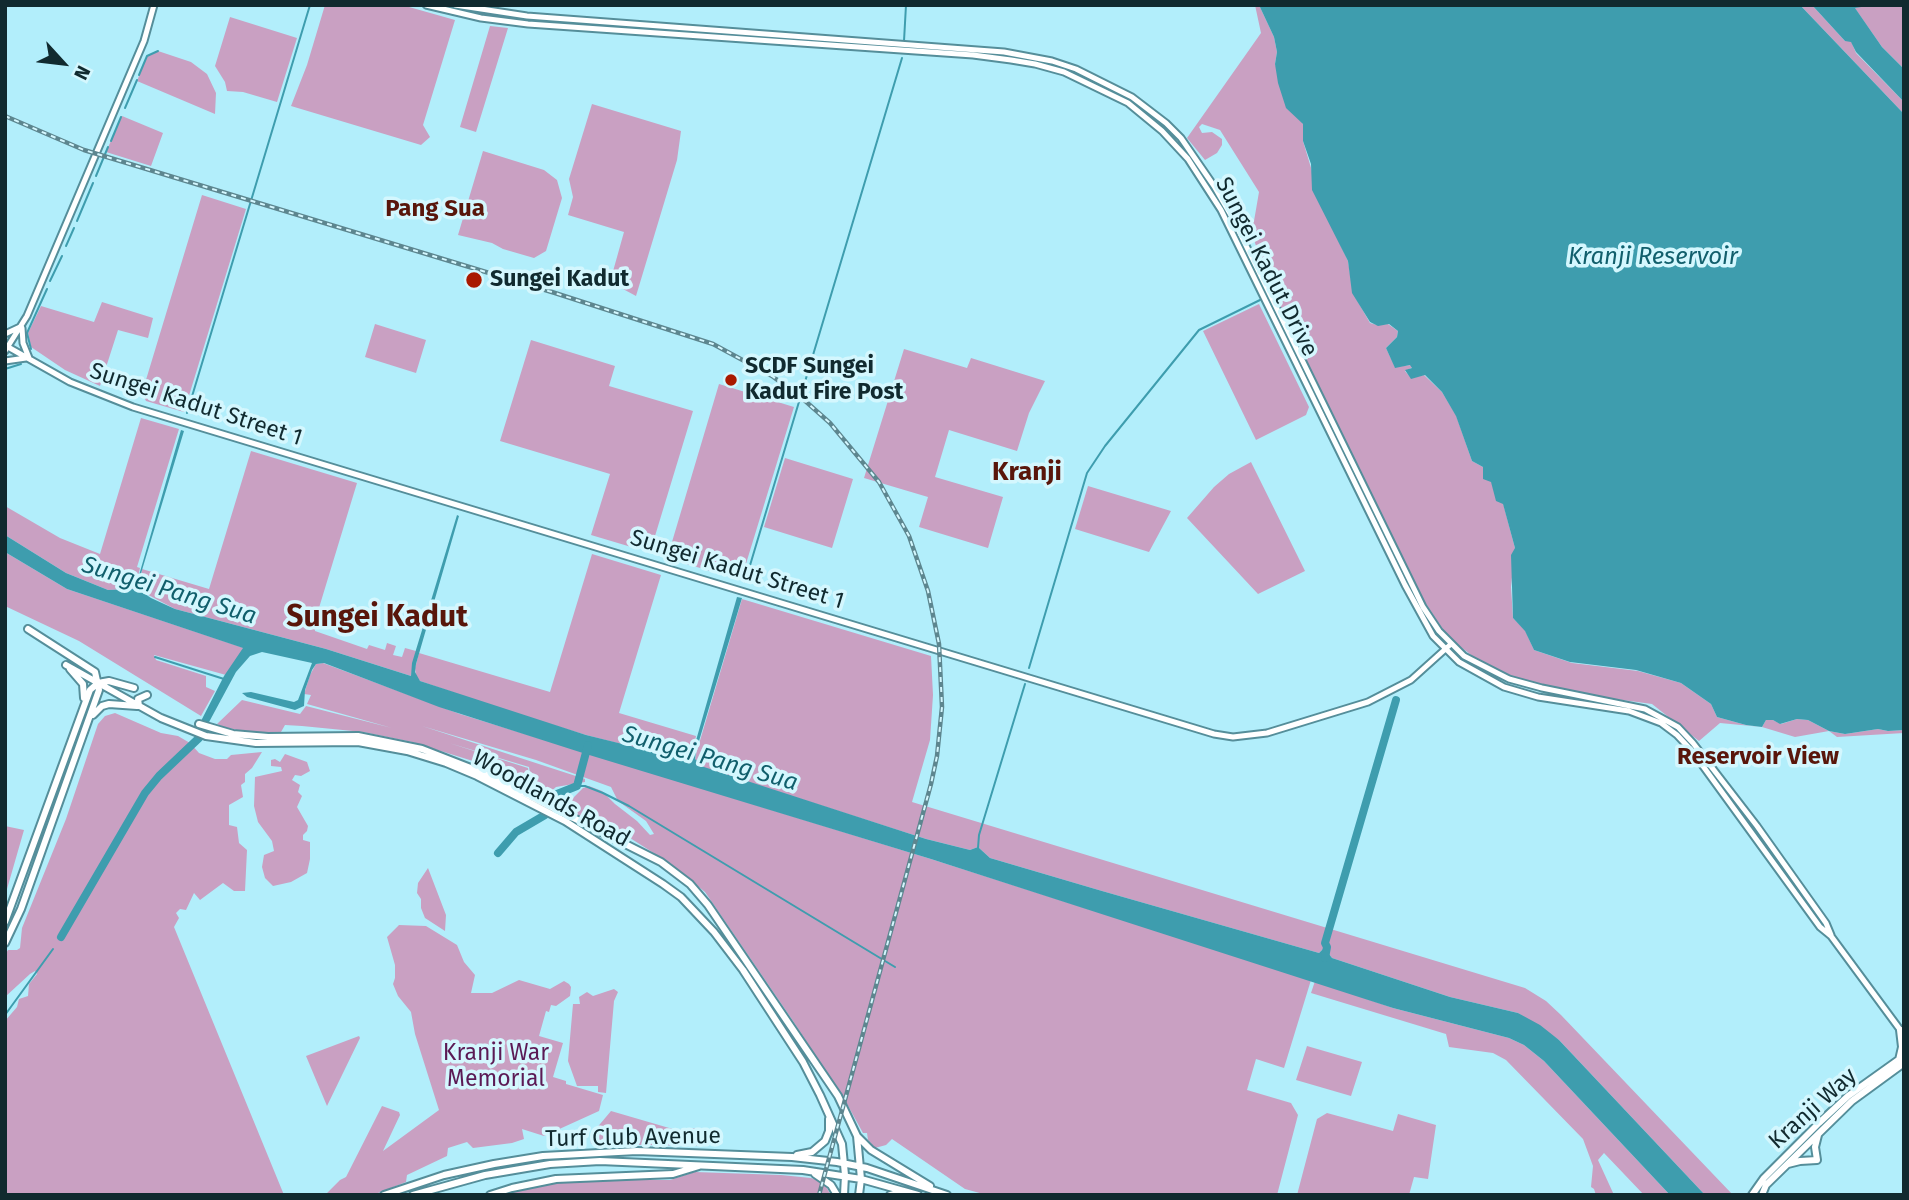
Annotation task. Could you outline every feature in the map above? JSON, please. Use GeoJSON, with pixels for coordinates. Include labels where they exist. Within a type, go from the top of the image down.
{"type":"FeatureCollection","features":[{"type":"Feature","properties":{"kind":"main road"},"geometry":{"type":"LineString","coordinates":[[7,349],[22,325],[144,41],[154,5]]}},
{"type":"Feature","properties":{"kind":"main road","name":"Sungei Kadut Drive"},"geometry":{"type":"LineString","coordinates":[[426,5],[472,16],[528,24],[973,55],[1011,60],[1064,72],[1128,103],[1163,131],[1188,159],[1221,210],[1405,585],[1433,636],[1445,650],[1472,671],[1504,687],[1538,697],[1629,711],[1661,723],[1692,751],[1820,927],[1831,936],[1903,1032]]}},
{"type":"Feature","properties":{"kind":"main road","name":"Sungei Kadut Drive"},"geometry":{"type":"LineString","coordinates":[[455,5],[527,16],[1004,52],[1052,61],[1076,69],[1132,97],[1181,138],[1232,217],[1423,607],[1439,631],[1476,664],[1509,679],[1645,709],[1678,727],[1740,804],[1826,923],[1831,936]]}},
{"type":"Feature","properties":{"kind":"main road"},"geometry":{"type":"LineString","coordinates":[[5,334],[22,325]]}},
{"type":"Feature","properties":{"kind":"main road"},"geometry":{"type":"LineString","coordinates":[[5,361],[30,358],[23,343],[22,325]]}},
{"type":"Feature","properties":{"kind":"main road","name":"Sungei Kadut Street 1"},"geometry":{"type":"LineString","coordinates":[[7,349],[30,358],[70,382],[133,407],[1214,734],[1233,737],[1267,733],[1368,702],[1412,680],[1451,644]]}},
{"type":"Feature","properties":{"kind":"main road"},"geometry":{"type":"LineString","coordinates":[[5,943],[21,909],[97,694],[98,684],[93,670],[28,629]]}},
{"type":"Feature","properties":{"kind":"main road","name":"Woodlands Road"},"geometry":{"type":"LineString","coordinates":[[85,691],[81,681],[66,665],[140,707],[206,736],[256,743],[358,742],[420,754],[467,772],[535,805],[626,860],[681,897],[714,932],[783,1030],[839,1133],[845,1164],[844,1195]]}},
{"type":"Feature","properties":{"kind":"main road"},"geometry":{"type":"LineString","coordinates":[[77,671],[85,682],[82,710]]}},
{"type":"Feature","properties":{"kind":"main road"},"geometry":{"type":"LineString","coordinates":[[5,922],[90,690],[98,684],[114,681],[134,688]]}},
{"type":"Feature","properties":{"kind":"main road"},"geometry":{"type":"LineString","coordinates":[[140,707],[137,701],[140,696],[147,695]]}},
{"type":"Feature","properties":{"kind":"main road"},"geometry":{"type":"LineString","coordinates":[[87,723],[102,706],[116,704],[140,707]]}},
{"type":"Feature","properties":{"kind":"main road","name":"Woodlands Road"},"geometry":{"type":"LineString","coordinates":[[199,724],[233,734],[256,737],[343,736],[408,745],[486,774],[661,862],[690,884],[708,905],[838,1096],[857,1136],[861,1167],[859,1195]]}},
{"type":"Feature","properties":{"kind":"main road"},"geometry":{"type":"LineString","coordinates":[[626,860],[633,848]]}},
{"type":"Feature","properties":{"kind":"main road"},"geometry":{"type":"LineString","coordinates":[[25,870],[29,871],[36,865]]}},
{"type":"Feature","properties":{"kind":"main road"},"geometry":{"type":"LineString","coordinates":[[1902,1060],[1903,1032]]}},
{"type":"Feature","properties":{"kind":"main road","name":"Kranji Way"},"geometry":{"type":"LineString","coordinates":[[1762,1195],[1766,1185],[1786,1165],[1853,1101],[1902,1060]]}},
{"type":"Feature","properties":{"kind":"main road","name":"Kranji Way"},"geometry":{"type":"LineString","coordinates":[[1752,1195],[1764,1178],[1848,1096],[1902,1060]]}},
{"type":"Feature","properties":{"kind":"main road"},"geometry":{"type":"LineString","coordinates":[[792,1157],[812,1152],[825,1141],[829,1131],[829,1113]]}},
{"type":"Feature","properties":{"kind":"main road"},"geometry":{"type":"LineString","coordinates":[[1786,1165],[1817,1160],[1815,1147],[1819,1134]]}},
{"type":"Feature","properties":{"kind":"main road"},"geometry":{"type":"LineString","coordinates":[[857,1136],[871,1150],[943,1193]]}},
{"type":"Feature","properties":{"kind":"main road","name":"Turf Club Avenue"},"geometry":{"type":"LineString","coordinates":[[384,1195],[444,1175],[543,1156],[637,1151],[792,1157],[845,1164],[943,1193]]}},
{"type":"Feature","properties":{"kind":"main road","name":"Turf Club Avenue"},"geometry":{"type":"LineString","coordinates":[[413,1195],[485,1175],[550,1164],[600,1161],[803,1170],[845,1175],[918,1195]]}},
{"type":"Feature","properties":{"kind":"main road"},"geometry":{"type":"LineString","coordinates":[[490,1195],[556,1179],[673,1174],[704,1164]]}},
{"type":"Feature","properties":{"kind":"main road"},"geometry":{"type":"LineString","coordinates":[[803,1170],[824,1178],[837,1195]]}},
{"type":"Feature","properties":{"kind":"main road"},"geometry":{"type":"LineString","coordinates":[[890,1195],[905,1191]]}},
{"type":"Feature","properties":{"kind":"green space"},"geometry":{"type":"Polygon","coordinates":[[[325,5],[402,5],[455,20],[423,125],[430,137],[421,145],[291,106],[325,5]]]}},
{"type":"Feature","properties":{"kind":"green space"},"geometry":{"type":"Polygon","coordinates":[[[1255,5],[1259,5],[1274,37],[1277,52],[1275,64],[1303,124],[1303,141],[1323,208],[1348,261],[1353,293],[1370,323],[1388,324],[1398,331],[1397,337],[1386,348],[1395,367],[1411,365],[1413,367],[1405,371],[1411,378],[1424,375],[1442,392],[1456,415],[1472,461],[1483,467],[1503,503],[1515,548],[1511,587],[1513,618],[1525,630],[1534,650],[1572,663],[1638,671],[1681,683],[1711,704],[1717,717],[1762,727],[1720,723],[1699,741],[1652,704],[1541,689],[1493,672],[1448,637],[1424,601],[1280,317],[1250,228],[1254,221],[1259,192],[1220,130],[1202,124],[1199,127],[1202,133],[1212,132],[1222,139],[1217,153],[1205,160],[1187,138],[1261,33],[1255,5]]]}},
{"type":"Feature","properties":{"kind":"green space"},"geometry":{"type":"Polygon","coordinates":[[[1800,5],[1812,5],[1845,41],[1851,41],[1856,53],[1904,102],[1904,114],[1800,5]]]}},
{"type":"Feature","properties":{"kind":"green space"},"geometry":{"type":"Polygon","coordinates":[[[1904,5],[1904,69],[1882,47],[1854,7],[1904,5]]]}},
{"type":"Feature","properties":{"kind":"green space"},"geometry":{"type":"Polygon","coordinates":[[[230,17],[297,38],[277,102],[243,92],[227,91],[215,66],[230,17]]]}},
{"type":"Feature","properties":{"kind":"green space"},"geometry":{"type":"Polygon","coordinates":[[[490,26],[508,28],[476,132],[460,127],[490,26]]]}},
{"type":"Feature","properties":{"kind":"green space"},"geometry":{"type":"Polygon","coordinates":[[[158,51],[191,62],[207,74],[216,93],[215,114],[137,81],[147,56],[158,51]]]}},
{"type":"Feature","properties":{"kind":"green space"},"geometry":{"type":"Polygon","coordinates":[[[592,104],[681,131],[677,160],[636,296],[610,282],[624,232],[568,215],[573,197],[569,179],[592,104]]]}},
{"type":"Feature","properties":{"kind":"green space"},"geometry":{"type":"Polygon","coordinates":[[[122,116],[163,133],[151,166],[106,152],[122,116]]]}},
{"type":"Feature","properties":{"kind":"green space"},"geometry":{"type":"Polygon","coordinates":[[[483,151],[544,170],[557,180],[562,198],[546,251],[534,258],[492,243],[458,235],[483,151]]]}},
{"type":"Feature","properties":{"kind":"green space"},"geometry":{"type":"Polygon","coordinates":[[[202,195],[246,209],[184,412],[146,401],[142,393],[202,195]]]}},
{"type":"Feature","properties":{"kind":"green space"},"geometry":{"type":"Polygon","coordinates":[[[102,302],[153,318],[148,338],[118,330],[100,386],[65,370],[31,347],[28,333],[41,306],[94,322],[102,302]]]}},
{"type":"Feature","properties":{"kind":"green space"},"geometry":{"type":"Polygon","coordinates":[[[1259,304],[1309,407],[1306,415],[1256,440],[1203,331],[1259,304]]]}},
{"type":"Feature","properties":{"kind":"green space"},"geometry":{"type":"Polygon","coordinates":[[[375,324],[426,340],[416,373],[365,357],[375,324]]]}},
{"type":"Feature","properties":{"kind":"green space"},"geometry":{"type":"Polygon","coordinates":[[[531,340],[615,366],[609,386],[693,411],[655,536],[643,533],[638,549],[591,535],[610,474],[500,441],[531,340]]]}},
{"type":"Feature","properties":{"kind":"green space"},"geometry":{"type":"Polygon","coordinates":[[[904,349],[967,368],[971,358],[1045,381],[1029,413],[1017,451],[949,430],[935,477],[1003,497],[988,548],[919,527],[928,497],[864,478],[904,349]]]}},
{"type":"Feature","properties":{"kind":"green space"},"geometry":{"type":"Polygon","coordinates":[[[719,384],[794,407],[741,580],[673,560],[669,552],[719,384]]]}},
{"type":"Feature","properties":{"kind":"green space"},"geometry":{"type":"Polygon","coordinates":[[[141,418],[179,429],[137,567],[140,568],[135,589],[108,590],[66,573],[5,535],[5,506],[60,538],[100,554],[141,418]]]}},
{"type":"Feature","properties":{"kind":"green space"},"geometry":{"type":"Polygon","coordinates":[[[251,451],[357,483],[315,621],[315,631],[367,649],[369,645],[385,650],[387,643],[396,646],[393,655],[402,657],[405,648],[416,651],[411,676],[326,649],[175,609],[139,590],[142,569],[209,589],[251,451]]]}},
{"type":"Feature","properties":{"kind":"green space"},"geometry":{"type":"Polygon","coordinates":[[[785,458],[853,479],[832,548],[764,527],[785,458]]]}},
{"type":"Feature","properties":{"kind":"green space"},"geometry":{"type":"Polygon","coordinates":[[[1251,462],[1305,571],[1258,594],[1187,518],[1214,487],[1229,474],[1251,462]]]}},
{"type":"Feature","properties":{"kind":"green space"},"geometry":{"type":"Polygon","coordinates":[[[1088,486],[1171,511],[1149,552],[1075,529],[1088,486]]]}},
{"type":"Feature","properties":{"kind":"green space"},"geometry":{"type":"Polygon","coordinates":[[[5,552],[67,589],[244,648],[226,675],[154,655],[156,660],[206,676],[206,687],[215,691],[201,716],[79,641],[5,606],[5,552]]]}},
{"type":"Feature","properties":{"kind":"green space"},"geometry":{"type":"Polygon","coordinates":[[[592,554],[661,575],[619,713],[696,736],[691,758],[687,761],[507,711],[420,681],[416,677],[415,668],[419,653],[550,692],[592,554]]]}},
{"type":"Feature","properties":{"kind":"green space"},"geometry":{"type":"Polygon","coordinates":[[[742,599],[931,656],[933,695],[930,740],[912,802],[1525,988],[1546,1001],[1561,1015],[1733,1195],[1705,1195],[1559,1040],[1518,1013],[1450,997],[1332,958],[1330,950],[1324,948],[1319,953],[1102,891],[990,858],[978,847],[970,850],[926,839],[704,768],[695,759],[696,754],[742,599]]]}},
{"type":"Feature","properties":{"kind":"green space"},"geometry":{"type":"Polygon","coordinates":[[[323,663],[460,714],[931,859],[1311,980],[1284,1068],[1256,1059],[1247,1090],[1291,1103],[1298,1115],[1277,1195],[987,1195],[965,1189],[892,1139],[886,1145],[875,1148],[705,892],[671,864],[619,831],[611,832],[557,806],[561,802],[569,802],[583,788],[589,786],[602,791],[650,835],[654,834],[646,821],[618,801],[611,787],[536,760],[422,726],[585,779],[585,782],[556,787],[547,795],[532,787],[529,767],[449,743],[528,768],[530,787],[476,762],[412,742],[363,732],[285,725],[281,732],[246,732],[217,724],[242,700],[300,714],[306,706],[392,728],[307,704],[311,695],[304,694],[310,675],[316,664],[323,663]]]}},
{"type":"Feature","properties":{"kind":"green space"},"geometry":{"type":"Polygon","coordinates":[[[115,713],[161,733],[178,736],[190,743],[199,753],[215,759],[262,752],[245,774],[245,782],[241,785],[243,797],[229,805],[229,825],[237,827],[239,843],[247,850],[245,891],[234,891],[223,883],[200,900],[194,893],[186,910],[180,909],[176,913],[179,918],[174,927],[284,1195],[5,1195],[5,1021],[17,1007],[19,999],[28,996],[29,984],[37,974],[35,971],[30,974],[5,997],[5,955],[8,950],[20,948],[22,928],[66,819],[98,724],[105,716],[115,713]]]}},
{"type":"Feature","properties":{"kind":"green space"},"geometry":{"type":"Polygon","coordinates":[[[1797,719],[1808,720],[1829,731],[1795,737],[1762,727],[1766,720],[1781,724],[1797,719]]]}},
{"type":"Feature","properties":{"kind":"green space"},"geometry":{"type":"Polygon","coordinates":[[[1878,729],[1904,730],[1904,733],[1837,737],[1829,731],[1845,734],[1878,729]]]}},
{"type":"Feature","properties":{"kind":"green space"},"geometry":{"type":"Polygon","coordinates":[[[285,754],[307,762],[310,771],[301,776],[295,775],[292,780],[300,785],[298,792],[302,796],[297,807],[308,826],[303,840],[310,842],[310,859],[307,873],[291,882],[273,886],[265,878],[262,867],[264,855],[274,851],[272,841],[258,822],[254,806],[255,777],[282,771],[281,767],[271,766],[271,760],[280,762],[285,754]]]}},
{"type":"Feature","properties":{"kind":"green space"},"geometry":{"type":"Polygon","coordinates":[[[5,826],[24,830],[5,896],[5,826]]]}},
{"type":"Feature","properties":{"kind":"green space"},"geometry":{"type":"Polygon","coordinates":[[[428,868],[446,915],[445,931],[425,918],[421,908],[421,899],[417,893],[418,883],[428,868]]]}},
{"type":"Feature","properties":{"kind":"green space","name":"Kranji War Memorial"},"geometry":{"type":"Polygon","coordinates":[[[399,925],[426,926],[457,945],[464,962],[475,975],[471,993],[492,993],[519,980],[550,989],[564,981],[569,984],[570,996],[556,1006],[551,1005],[549,1012],[546,1011],[539,1036],[563,1043],[553,1077],[566,1081],[566,1084],[603,1095],[599,1111],[544,1136],[522,1129],[524,1139],[512,1143],[473,1148],[467,1142],[448,1148],[447,1156],[407,1175],[406,1182],[373,1195],[325,1195],[346,1177],[382,1106],[399,1112],[400,1115],[383,1151],[439,1110],[415,1034],[411,1012],[398,996],[393,984],[395,965],[387,937],[399,925]]]}},
{"type":"Feature","properties":{"kind":"green space"},"geometry":{"type":"Polygon","coordinates":[[[1315,981],[1393,1008],[1509,1038],[1524,1045],[1544,1061],[1670,1195],[1644,1195],[1604,1153],[1598,1160],[1614,1195],[1596,1195],[1591,1187],[1593,1166],[1583,1139],[1506,1060],[1493,1053],[1449,1047],[1446,1034],[1311,993],[1315,981]]]}},
{"type":"Feature","properties":{"kind":"green space"},"geometry":{"type":"Polygon","coordinates":[[[614,989],[618,992],[614,1001],[606,1093],[598,1092],[598,1086],[577,1086],[568,1061],[573,1004],[580,1004],[579,997],[587,992],[593,996],[614,989]]]}},
{"type":"Feature","properties":{"kind":"green space"},"geometry":{"type":"Polygon","coordinates":[[[359,1036],[360,1038],[327,1106],[306,1056],[359,1036]]]}},
{"type":"Feature","properties":{"kind":"green space"},"geometry":{"type":"Polygon","coordinates":[[[1307,1046],[1362,1062],[1351,1096],[1296,1080],[1307,1046]]]}},
{"type":"Feature","properties":{"kind":"green space"},"geometry":{"type":"Polygon","coordinates":[[[611,1111],[676,1130],[699,1128],[700,1146],[591,1144],[590,1136],[611,1111]]]}},
{"type":"Feature","properties":{"kind":"green space"},"geometry":{"type":"Polygon","coordinates":[[[1327,1113],[1393,1131],[1398,1114],[1436,1125],[1428,1179],[1414,1177],[1409,1195],[1297,1195],[1317,1119],[1327,1113]]]}},
{"type":"Feature","properties":{"kind":"green space"},"geometry":{"type":"Polygon","coordinates":[[[695,1172],[811,1178],[823,1182],[831,1195],[496,1195],[556,1180],[670,1180],[695,1172]]]}},
{"type":"Feature","properties":{"kind":"water","name":"Kranji Reservoir"},"geometry":{"type":"Polygon","coordinates":[[[1259,5],[1800,5],[1904,114],[1904,730],[1878,729],[1845,734],[1829,731],[1808,720],[1797,719],[1780,724],[1766,720],[1762,727],[1746,725],[1717,717],[1711,704],[1681,683],[1636,670],[1570,662],[1534,650],[1525,631],[1513,618],[1511,555],[1515,548],[1503,504],[1496,501],[1491,482],[1483,479],[1483,467],[1472,461],[1456,416],[1442,392],[1425,375],[1411,379],[1405,370],[1412,368],[1410,365],[1395,368],[1386,348],[1397,337],[1398,331],[1389,324],[1378,326],[1370,322],[1352,293],[1348,261],[1312,190],[1311,164],[1303,141],[1303,124],[1286,108],[1278,83],[1274,37],[1259,5]]]}},
{"type":"Feature","properties":{"kind":"water"},"geometry":{"type":"Polygon","coordinates":[[[1812,5],[1874,5],[1855,8],[1882,47],[1904,69],[1904,102],[1856,52],[1851,42],[1845,41],[1812,5]]]}},
{"type":"Feature","properties":{"kind":"water"},"geometry":{"type":"Polygon","coordinates":[[[181,430],[184,431],[139,580],[139,590],[151,598],[175,609],[326,649],[411,676],[412,663],[457,515],[459,516],[416,664],[415,672],[420,681],[586,735],[687,760],[691,758],[737,597],[742,598],[696,751],[695,759],[704,767],[926,839],[970,850],[978,847],[990,858],[1102,891],[1319,953],[1324,948],[1330,950],[1332,958],[1450,997],[1518,1013],[1559,1040],[1705,1195],[1670,1195],[1544,1061],[1524,1045],[1509,1038],[1393,1008],[931,859],[586,754],[439,707],[324,663],[316,664],[312,670],[305,690],[304,706],[295,710],[247,697],[242,693],[251,692],[294,702],[298,700],[312,663],[262,652],[250,656],[236,672],[208,724],[201,721],[224,676],[243,648],[67,589],[5,552],[5,535],[66,573],[108,590],[135,589],[181,430]]]}},
{"type":"Feature","properties":{"kind":"waterway"},"geometry":{"type":"LineString","coordinates":[[187,413],[310,5]]}},
{"type":"Feature","properties":{"kind":"waterway"},"geometry":{"type":"LineString","coordinates":[[904,41],[906,5]]}},
{"type":"Feature","properties":{"kind":"waterway"},"geometry":{"type":"LineString","coordinates":[[139,75],[147,56],[158,51]]}},
{"type":"Feature","properties":{"kind":"waterway"},"geometry":{"type":"LineString","coordinates":[[745,582],[902,58]]}},
{"type":"Feature","properties":{"kind":"waterway"},"geometry":{"type":"LineString","coordinates":[[125,108],[137,80]]}},
{"type":"Feature","properties":{"kind":"waterway"},"geometry":{"type":"LineString","coordinates":[[111,141],[121,117]]}},
{"type":"Feature","properties":{"kind":"waterway"},"geometry":{"type":"LineString","coordinates":[[96,176],[108,147]]}},
{"type":"Feature","properties":{"kind":"waterway"},"geometry":{"type":"LineString","coordinates":[[77,221],[93,183]]}},
{"type":"Feature","properties":{"kind":"waterway"},"geometry":{"type":"LineString","coordinates":[[66,246],[74,228]]}},
{"type":"Feature","properties":{"kind":"waterway"},"geometry":{"type":"LineString","coordinates":[[50,281],[62,256]]}},
{"type":"Feature","properties":{"kind":"waterway"},"geometry":{"type":"LineString","coordinates":[[31,349],[27,333],[47,289]]}},
{"type":"Feature","properties":{"kind":"waterway"},"geometry":{"type":"LineString","coordinates":[[1029,668],[1087,473],[1105,446],[1199,330],[1260,300]]}},
{"type":"Feature","properties":{"kind":"waterway"},"geometry":{"type":"LineString","coordinates":[[5,369],[21,364]]}},
{"type":"Feature","properties":{"kind":"waterway"},"geometry":{"type":"LineString","coordinates":[[155,657],[224,679]]}},
{"type":"Feature","properties":{"kind":"waterway"},"geometry":{"type":"LineString","coordinates":[[978,848],[979,835],[1025,684]]}},
{"type":"Feature","properties":{"kind":"waterway"},"geometry":{"type":"LineString","coordinates":[[1325,958],[1325,943],[1396,700]]}},
{"type":"Feature","properties":{"kind":"waterway"},"geometry":{"type":"LineString","coordinates":[[61,937],[145,793],[199,738]]}},
{"type":"Feature","properties":{"kind":"waterway"},"geometry":{"type":"LineString","coordinates":[[551,801],[557,794],[577,786],[588,745]]}},
{"type":"Feature","properties":{"kind":"waterway"},"geometry":{"type":"LineString","coordinates":[[577,786],[585,786],[629,806],[895,967]]}},
{"type":"Feature","properties":{"kind":"waterway"},"geometry":{"type":"LineString","coordinates":[[498,853],[516,832],[545,815]]}},
{"type":"Feature","properties":{"kind":"waterway"},"geometry":{"type":"LineString","coordinates":[[5,1015],[53,949]]}},
{"type":"Feature","properties":{"kind":"railway"},"geometry":{"type":"LineString","coordinates":[[5,116],[84,150],[555,293],[713,344],[772,376],[803,399],[830,423],[879,482],[909,536],[928,591],[939,644],[942,707],[931,784],[819,1195]]}},
{"type":"Feature","properties":{"kind":"place","name":"Sungei Kadut"},"geometry":{"type":"Point","coordinates":[474,280]}},
{"type":"Feature","properties":{"kind":"place","name":"SCDF Sungei Kadut Fire Post"},"geometry":{"type":"Point","coordinates":[731,380]}},
{"type":"Feature","properties":{"kind":"district","name":"Pang Sua"},"geometry":{"type":"Point","coordinates":[435,209]}},
{"type":"Feature","properties":{"kind":"district","name":"Kranji"},"geometry":{"type":"Point","coordinates":[1027,473]}},
{"type":"Feature","properties":{"kind":"district","name":"Sungei Kadut"},"geometry":{"type":"Point","coordinates":[377,618]}},
{"type":"Feature","properties":{"kind":"district","name":"Reservoir View"},"geometry":{"type":"Point","coordinates":[1758,757]}},
{"type":"Feature","properties":{"kind":"water label","name":"Sungei Pang Sua"},"geometry":{"type":"Point","coordinates":[169,591]}},
{"type":"Feature","properties":{"kind":"water label","name":"Sungei Pang Sua"},"geometry":{"type":"Point","coordinates":[710,759]}}]}
